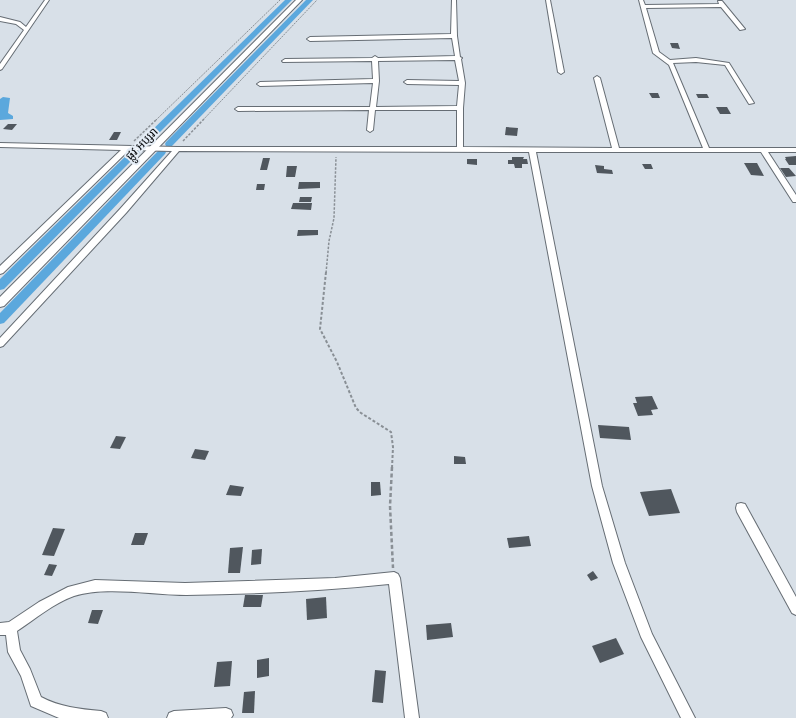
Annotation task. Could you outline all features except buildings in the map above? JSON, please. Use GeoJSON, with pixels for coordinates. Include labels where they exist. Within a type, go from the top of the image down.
{"type":"FeatureCollection","features":[{"type":"Feature","properties":{"kind":"street"},"geometry":{"type":"LineString","coordinates":[[0,68],[47,0]]}},
{"type":"Feature","properties":{"kind":"street","name":"ផ្លូវ អប្សរា"},"geometry":{"type":"LineString","coordinates":[[0,303],[299,0]]}},
{"type":"Feature","properties":{"kind":"street"},"geometry":{"type":"LineString","coordinates":[[454,0],[454,36],[459,58],[462,83],[460,108],[460,149]]}},
{"type":"Feature","properties":{"kind":"street"},"geometry":{"type":"LineString","coordinates":[[548,0],[561,72]]}},
{"type":"Feature","properties":{"kind":"street"},"geometry":{"type":"LineString","coordinates":[[641,0],[656,53],[669,62],[707,150]]}},
{"type":"Feature","properties":{"kind":"street"},"geometry":{"type":"LineString","coordinates":[[718,0],[742,28]]}},
{"type":"Feature","properties":{"kind":"street"},"geometry":{"type":"LineString","coordinates":[[643,7],[722,5]]}},
{"type":"Feature","properties":{"kind":"street"},"geometry":{"type":"LineString","coordinates":[[0,19],[18,23],[26,29]]}},
{"type":"Feature","properties":{"kind":"street"},"geometry":{"type":"LineString","coordinates":[[310,39],[454,36]]}},
{"type":"Feature","properties":{"kind":"street"},"geometry":{"type":"LineString","coordinates":[[285,61],[375,58],[459,58]]}},
{"type":"Feature","properties":{"kind":"street"},"geometry":{"type":"LineString","coordinates":[[370,130],[376,81],[375,58]]}},
{"type":"Feature","properties":{"kind":"street"},"geometry":{"type":"LineString","coordinates":[[669,62],[696,60],[727,64],[750,103]]}},
{"type":"Feature","properties":{"kind":"street"},"geometry":{"type":"LineString","coordinates":[[596,78],[616,150]]}},
{"type":"Feature","properties":{"kind":"street"},"geometry":{"type":"LineString","coordinates":[[260,84],[376,81]]}},
{"type":"Feature","properties":{"kind":"street"},"geometry":{"type":"LineString","coordinates":[[407,82],[462,83]]}},
{"type":"Feature","properties":{"kind":"street"},"geometry":{"type":"LineString","coordinates":[[238,110],[460,108]]}},
{"type":"Feature","properties":{"kind":"street"},"geometry":{"type":"LineString","coordinates":[[0,145],[336,150],[796,150]]}},
{"type":"Feature","properties":{"kind":"street"},"geometry":{"type":"LineString","coordinates":[[0,271],[128,146]]}},
{"type":"Feature","properties":{"kind":"street"},"geometry":{"type":"LineString","coordinates":[[0,344],[123,211],[176,148]]}},
{"type":"Feature","properties":{"kind":"street"},"geometry":{"type":"LineString","coordinates":[[532,150],[597,486],[618,563],[647,636],[688,718]]}},
{"type":"Feature","properties":{"kind":"street"},"geometry":{"type":"LineString","coordinates":[[763,150],[796,200]]}},
{"type":"Feature","properties":{"kind":"street"},"geometry":{"type":"LineString","coordinates":[[741,508],[796,609]]}},
{"type":"Feature","properties":{"kind":"street"},"geometry":{"type":"LineString","coordinates":[[101,718],[64,714],[52,710],[36,701],[26,673],[14,652],[6,629],[72,590],[95,586],[184,589],[335,584],[394,578],[412,718]]}},
{"type":"Feature","properties":{"kind":"street"},"geometry":{"type":"LineString","coordinates":[[174,718],[226,715]]}},
{"type":"Feature","properties":{"kind":"path"},"geometry":{"type":"LineString","coordinates":[[128,146],[280,0]]}},
{"type":"Feature","properties":{"kind":"path"},"geometry":{"type":"LineString","coordinates":[[176,148],[317,0]]}},
{"type":"Feature","properties":{"kind":"path"},"geometry":{"type":"LineString","coordinates":[[336,150],[337,169],[334,218],[329,241],[320,329],[337,362],[356,408],[375,423],[392,432],[393,447],[390,506],[394,578]]}},
{"type":"Feature","properties":{"kind":"water"},"geometry":{"type":"Polygon","coordinates":[[[3,97],[10,98],[8,113],[13,116],[13,119],[0,120],[0,99],[3,97]]]}},
{"type":"Feature","properties":{"kind":"waterway"},"geometry":{"type":"LineString","coordinates":[[144,143],[289,0]]}},
{"type":"Feature","properties":{"kind":"waterway"},"geometry":{"type":"LineString","coordinates":[[169,144],[310,0]]}},
{"type":"Feature","properties":{"kind":"waterway"},"geometry":{"type":"LineString","coordinates":[[0,286],[136,151]]}},
{"type":"Feature","properties":{"kind":"waterway"},"geometry":{"type":"LineString","coordinates":[[0,320],[162,152]]}}]}
